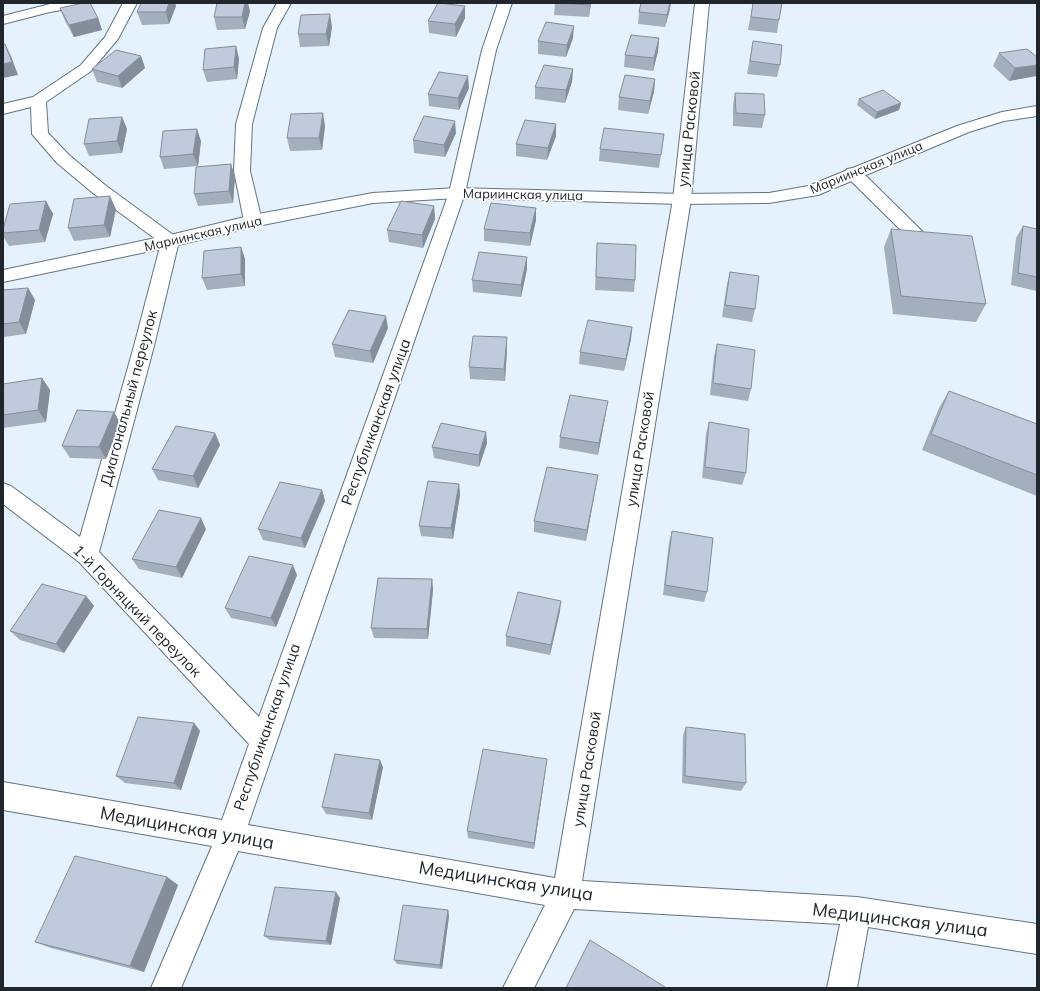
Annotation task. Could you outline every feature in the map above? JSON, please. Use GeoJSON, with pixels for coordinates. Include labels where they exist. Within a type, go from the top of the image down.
{"type":"FeatureCollection","features":[{"type":"Feature","properties":{"kind":"street"},"geometry":{"type":"LineString","coordinates":[[3,20],[49,8],[79,3]]}},
{"type":"Feature","properties":{"kind":"street"},"geometry":{"type":"LineString","coordinates":[[3,109],[38,100],[86,68],[111,39],[130,3]]}},
{"type":"Feature","properties":{"kind":"street"},"geometry":{"type":"LineString","coordinates":[[253,221],[242,171],[244,124],[270,28],[284,3]]}},
{"type":"Feature","properties":{"kind":"street","name":"Республиканская улица"},"geometry":{"type":"LineString","coordinates":[[166,988],[230,836],[262,740],[457,193],[489,50],[505,3]]}},
{"type":"Feature","properties":{"kind":"street","name":"улица Расковой"},"geometry":{"type":"LineString","coordinates":[[518,988],[566,894],[682,198],[702,3]]}},
{"type":"Feature","properties":{"kind":"street"},"geometry":{"type":"LineString","coordinates":[[38,100],[40,134],[64,159],[99,190],[170,241]]}},
{"type":"Feature","properties":{"kind":"street","name":"Мариинская улица"},"geometry":{"type":"LineString","coordinates":[[3,276],[170,241],[253,221],[373,198],[457,193],[682,198],[769,198],[812,191],[963,129],[1002,117],[1037,111]]}},
{"type":"Feature","properties":{"kind":"street"},"geometry":{"type":"LineString","coordinates":[[853,173],[926,245]]}},
{"type":"Feature","properties":{"kind":"street","name":"Диагональный переулок"},"geometry":{"type":"LineString","coordinates":[[87,555],[144,346],[170,241]]}},
{"type":"Feature","properties":{"kind":"street","name":"1-й Горняцкий переулок"},"geometry":{"type":"LineString","coordinates":[[3,492],[87,555],[262,740]]}},
{"type":"Feature","properties":{"kind":"street","name":"Медицинская улица"},"geometry":{"type":"LineString","coordinates":[[3,796],[566,894],[857,911],[1037,939]]}},
{"type":"Feature","properties":{"kind":"street"},"geometry":{"type":"LineString","coordinates":[[842,988],[857,911]]}},
{"type":"Feature","properties":{"kind":"building"},"geometry":{"type":"Polygon","coordinates":[[[90,3],[98,18],[69,25],[60,8],[90,3]]]}},
{"type":"Feature","properties":{"kind":"building"},"geometry":{"type":"Polygon","coordinates":[[[141,3],[169,3],[166,12],[137,12],[141,3]]]}},
{"type":"Feature","properties":{"kind":"building"},"geometry":{"type":"Polygon","coordinates":[[[217,3],[245,3],[242,17],[214,17],[217,3]]]}},
{"type":"Feature","properties":{"kind":"building"},"geometry":{"type":"Polygon","coordinates":[[[438,3],[465,6],[455,24],[428,21],[438,3]]]}},
{"type":"Feature","properties":{"kind":"building"},"geometry":{"type":"Polygon","coordinates":[[[556,3],[590,3],[590,5],[556,3]]]}},
{"type":"Feature","properties":{"kind":"building"},"geometry":{"type":"Polygon","coordinates":[[[641,3],[670,3],[667,15],[639,12],[641,3]]]}},
{"type":"Feature","properties":{"kind":"building"},"geometry":{"type":"Polygon","coordinates":[[[753,3],[782,3],[779,20],[751,17],[753,3]]]}},
{"type":"Feature","properties":{"kind":"building"},"geometry":{"type":"Polygon","coordinates":[[[330,14],[326,34],[298,34],[301,15],[330,14]]]}},
{"type":"Feature","properties":{"kind":"building"},"geometry":{"type":"Polygon","coordinates":[[[546,22],[574,26],[567,45],[538,41],[546,22]]]}},
{"type":"Feature","properties":{"kind":"building"},"geometry":{"type":"Polygon","coordinates":[[[631,35],[659,38],[654,58],[625,55],[631,35]]]}},
{"type":"Feature","properties":{"kind":"building"},"geometry":{"type":"Polygon","coordinates":[[[753,41],[782,45],[780,65],[750,61],[753,41]]]}},
{"type":"Feature","properties":{"kind":"building"},"geometry":{"type":"Polygon","coordinates":[[[3,44],[5,44],[12,62],[3,64],[3,44]]]}},
{"type":"Feature","properties":{"kind":"building"},"geometry":{"type":"Polygon","coordinates":[[[236,46],[234,67],[203,70],[205,49],[236,46]]]}},
{"type":"Feature","properties":{"kind":"building"},"geometry":{"type":"Polygon","coordinates":[[[1027,49],[1037,57],[1037,65],[1015,68],[999,53],[1027,49]]]}},
{"type":"Feature","properties":{"kind":"building"},"geometry":{"type":"Polygon","coordinates":[[[116,50],[141,56],[118,76],[92,69],[116,50]]]}},
{"type":"Feature","properties":{"kind":"building"},"geometry":{"type":"Polygon","coordinates":[[[544,65],[573,69],[566,90],[535,87],[544,65]]]}},
{"type":"Feature","properties":{"kind":"building"},"geometry":{"type":"Polygon","coordinates":[[[439,72],[468,76],[458,98],[428,94],[439,72]]]}},
{"type":"Feature","properties":{"kind":"building"},"geometry":{"type":"Polygon","coordinates":[[[625,75],[655,79],[650,101],[619,97],[625,75]]]}},
{"type":"Feature","properties":{"kind":"building"},"geometry":{"type":"Polygon","coordinates":[[[883,90],[901,103],[877,112],[859,99],[883,90]]]}},
{"type":"Feature","properties":{"kind":"building"},"geometry":{"type":"Polygon","coordinates":[[[735,93],[764,94],[765,115],[736,113],[735,93]]]}},
{"type":"Feature","properties":{"kind":"building"},"geometry":{"type":"Polygon","coordinates":[[[323,113],[319,138],[287,138],[291,114],[323,113]]]}},
{"type":"Feature","properties":{"kind":"building"},"geometry":{"type":"Polygon","coordinates":[[[424,116],[455,121],[444,145],[413,140],[424,116]]]}},
{"type":"Feature","properties":{"kind":"building"},"geometry":{"type":"Polygon","coordinates":[[[122,117],[117,141],[84,144],[89,119],[122,117]]]}},
{"type":"Feature","properties":{"kind":"building"},"geometry":{"type":"Polygon","coordinates":[[[525,120],[556,124],[548,148],[516,144],[525,120]]]}},
{"type":"Feature","properties":{"kind":"building"},"geometry":{"type":"Polygon","coordinates":[[[604,128],[664,134],[661,155],[600,149],[604,128]]]}},
{"type":"Feature","properties":{"kind":"building"},"geometry":{"type":"Polygon","coordinates":[[[197,129],[193,154],[160,157],[163,131],[197,129]]]}},
{"type":"Feature","properties":{"kind":"building"},"geometry":{"type":"Polygon","coordinates":[[[231,164],[229,191],[194,194],[196,167],[231,164]]]}},
{"type":"Feature","properties":{"kind":"building"},"geometry":{"type":"Polygon","coordinates":[[[110,196],[104,225],[68,228],[74,199],[110,196]]]}},
{"type":"Feature","properties":{"kind":"building"},"geometry":{"type":"Polygon","coordinates":[[[46,201],[39,230],[3,233],[10,204],[46,201]]]}},
{"type":"Feature","properties":{"kind":"building"},"geometry":{"type":"Polygon","coordinates":[[[401,201],[434,206],[422,235],[387,230],[401,201]]]}},
{"type":"Feature","properties":{"kind":"building"},"geometry":{"type":"Polygon","coordinates":[[[491,203],[536,208],[530,233],[484,229],[491,203]]]}},
{"type":"Feature","properties":{"kind":"building"},"geometry":{"type":"Polygon","coordinates":[[[1023,226],[1037,229],[1037,277],[1018,273],[1023,226]]]}},
{"type":"Feature","properties":{"kind":"building"},"geometry":{"type":"Polygon","coordinates":[[[891,229],[972,236],[986,304],[901,296],[891,229]]]}},
{"type":"Feature","properties":{"kind":"building"},"geometry":{"type":"Polygon","coordinates":[[[597,243],[636,245],[635,280],[596,277],[597,243]]]}},
{"type":"Feature","properties":{"kind":"building"},"geometry":{"type":"Polygon","coordinates":[[[241,247],[241,274],[202,278],[204,251],[241,247]]]}},
{"type":"Feature","properties":{"kind":"building"},"geometry":{"type":"Polygon","coordinates":[[[479,252],[527,257],[521,285],[472,280],[479,252]]]}},
{"type":"Feature","properties":{"kind":"building"},"geometry":{"type":"Polygon","coordinates":[[[730,272],[759,276],[755,309],[725,305],[730,272]]]}},
{"type":"Feature","properties":{"kind":"building"},"geometry":{"type":"Polygon","coordinates":[[[28,288],[19,322],[3,324],[3,290],[28,288]]]}},
{"type":"Feature","properties":{"kind":"building"},"geometry":{"type":"Polygon","coordinates":[[[349,310],[386,316],[370,351],[332,344],[349,310]]]}},
{"type":"Feature","properties":{"kind":"building"},"geometry":{"type":"Polygon","coordinates":[[[588,320],[632,327],[626,359],[580,352],[588,320]]]}},
{"type":"Feature","properties":{"kind":"building"},"geometry":{"type":"Polygon","coordinates":[[[473,336],[507,337],[504,369],[469,367],[473,336]]]}},
{"type":"Feature","properties":{"kind":"building"},"geometry":{"type":"Polygon","coordinates":[[[717,344],[755,350],[751,389],[713,383],[717,344]]]}},
{"type":"Feature","properties":{"kind":"building"},"geometry":{"type":"Polygon","coordinates":[[[42,378],[38,410],[3,415],[3,384],[42,378]]]}},
{"type":"Feature","properties":{"kind":"building"},"geometry":{"type":"Polygon","coordinates":[[[949,391],[1037,424],[1037,475],[931,434],[949,391]]]}},
{"type":"Feature","properties":{"kind":"building"},"geometry":{"type":"Polygon","coordinates":[[[570,395],[608,401],[599,443],[560,437],[570,395]]]}},
{"type":"Feature","properties":{"kind":"building"},"geometry":{"type":"Polygon","coordinates":[[[77,410],[114,412],[99,447],[62,446],[77,410]]]}},
{"type":"Feature","properties":{"kind":"building"},"geometry":{"type":"Polygon","coordinates":[[[709,422],[749,429],[746,473],[705,467],[709,422]]]}},
{"type":"Feature","properties":{"kind":"building"},"geometry":{"type":"Polygon","coordinates":[[[441,423],[486,432],[479,455],[432,447],[441,423]]]}},
{"type":"Feature","properties":{"kind":"building"},"geometry":{"type":"Polygon","coordinates":[[[176,426],[215,433],[193,476],[152,469],[176,426]]]}},
{"type":"Feature","properties":{"kind":"building"},"geometry":{"type":"Polygon","coordinates":[[[547,467],[598,475],[587,530],[534,521],[547,467]]]}},
{"type":"Feature","properties":{"kind":"building"},"geometry":{"type":"Polygon","coordinates":[[[428,481],[459,484],[451,528],[419,526],[428,481]]]}},
{"type":"Feature","properties":{"kind":"building"},"geometry":{"type":"Polygon","coordinates":[[[280,482],[322,490],[301,538],[258,529],[280,482]]]}},
{"type":"Feature","properties":{"kind":"building"},"geometry":{"type":"Polygon","coordinates":[[[159,510],[201,518],[176,567],[132,559],[159,510]]]}},
{"type":"Feature","properties":{"kind":"building"},"geometry":{"type":"Polygon","coordinates":[[[672,531],[713,538],[707,592],[665,585],[672,531]]]}},
{"type":"Feature","properties":{"kind":"building"},"geometry":{"type":"Polygon","coordinates":[[[249,556],[293,565],[271,618],[225,608],[249,556]]]}},
{"type":"Feature","properties":{"kind":"building"},"geometry":{"type":"Polygon","coordinates":[[[378,578],[432,579],[427,629],[371,628],[378,578]]]}},
{"type":"Feature","properties":{"kind":"building"},"geometry":{"type":"Polygon","coordinates":[[[42,584],[86,596],[56,644],[10,631],[42,584]]]}},
{"type":"Feature","properties":{"kind":"building"},"geometry":{"type":"Polygon","coordinates":[[[518,592],[561,601],[551,645],[506,636],[518,592]]]}},
{"type":"Feature","properties":{"kind":"building"},"geometry":{"type":"Polygon","coordinates":[[[138,717],[194,723],[174,783],[116,776],[138,717]]]}},
{"type":"Feature","properties":{"kind":"building"},"geometry":{"type":"Polygon","coordinates":[[[686,727],[745,734],[746,783],[685,776],[686,727]]]}},
{"type":"Feature","properties":{"kind":"building"},"geometry":{"type":"Polygon","coordinates":[[[483,749],[547,759],[534,843],[467,831],[483,749]]]}},
{"type":"Feature","properties":{"kind":"building"},"geometry":{"type":"Polygon","coordinates":[[[335,754],[380,760],[369,813],[322,807],[335,754]]]}},
{"type":"Feature","properties":{"kind":"building"},"geometry":{"type":"Polygon","coordinates":[[[75,856],[167,877],[130,966],[35,942],[75,856]]]}},
{"type":"Feature","properties":{"kind":"building"},"geometry":{"type":"Polygon","coordinates":[[[275,887],[336,892],[326,941],[264,936],[275,887]]]}},
{"type":"Feature","properties":{"kind":"building"},"geometry":{"type":"Polygon","coordinates":[[[403,905],[448,910],[440,965],[394,960],[403,905]]]}},
{"type":"Feature","properties":{"kind":"building"},"geometry":{"type":"Polygon","coordinates":[[[590,940],[665,987],[665,988],[566,988],[590,940]]]}}]}
